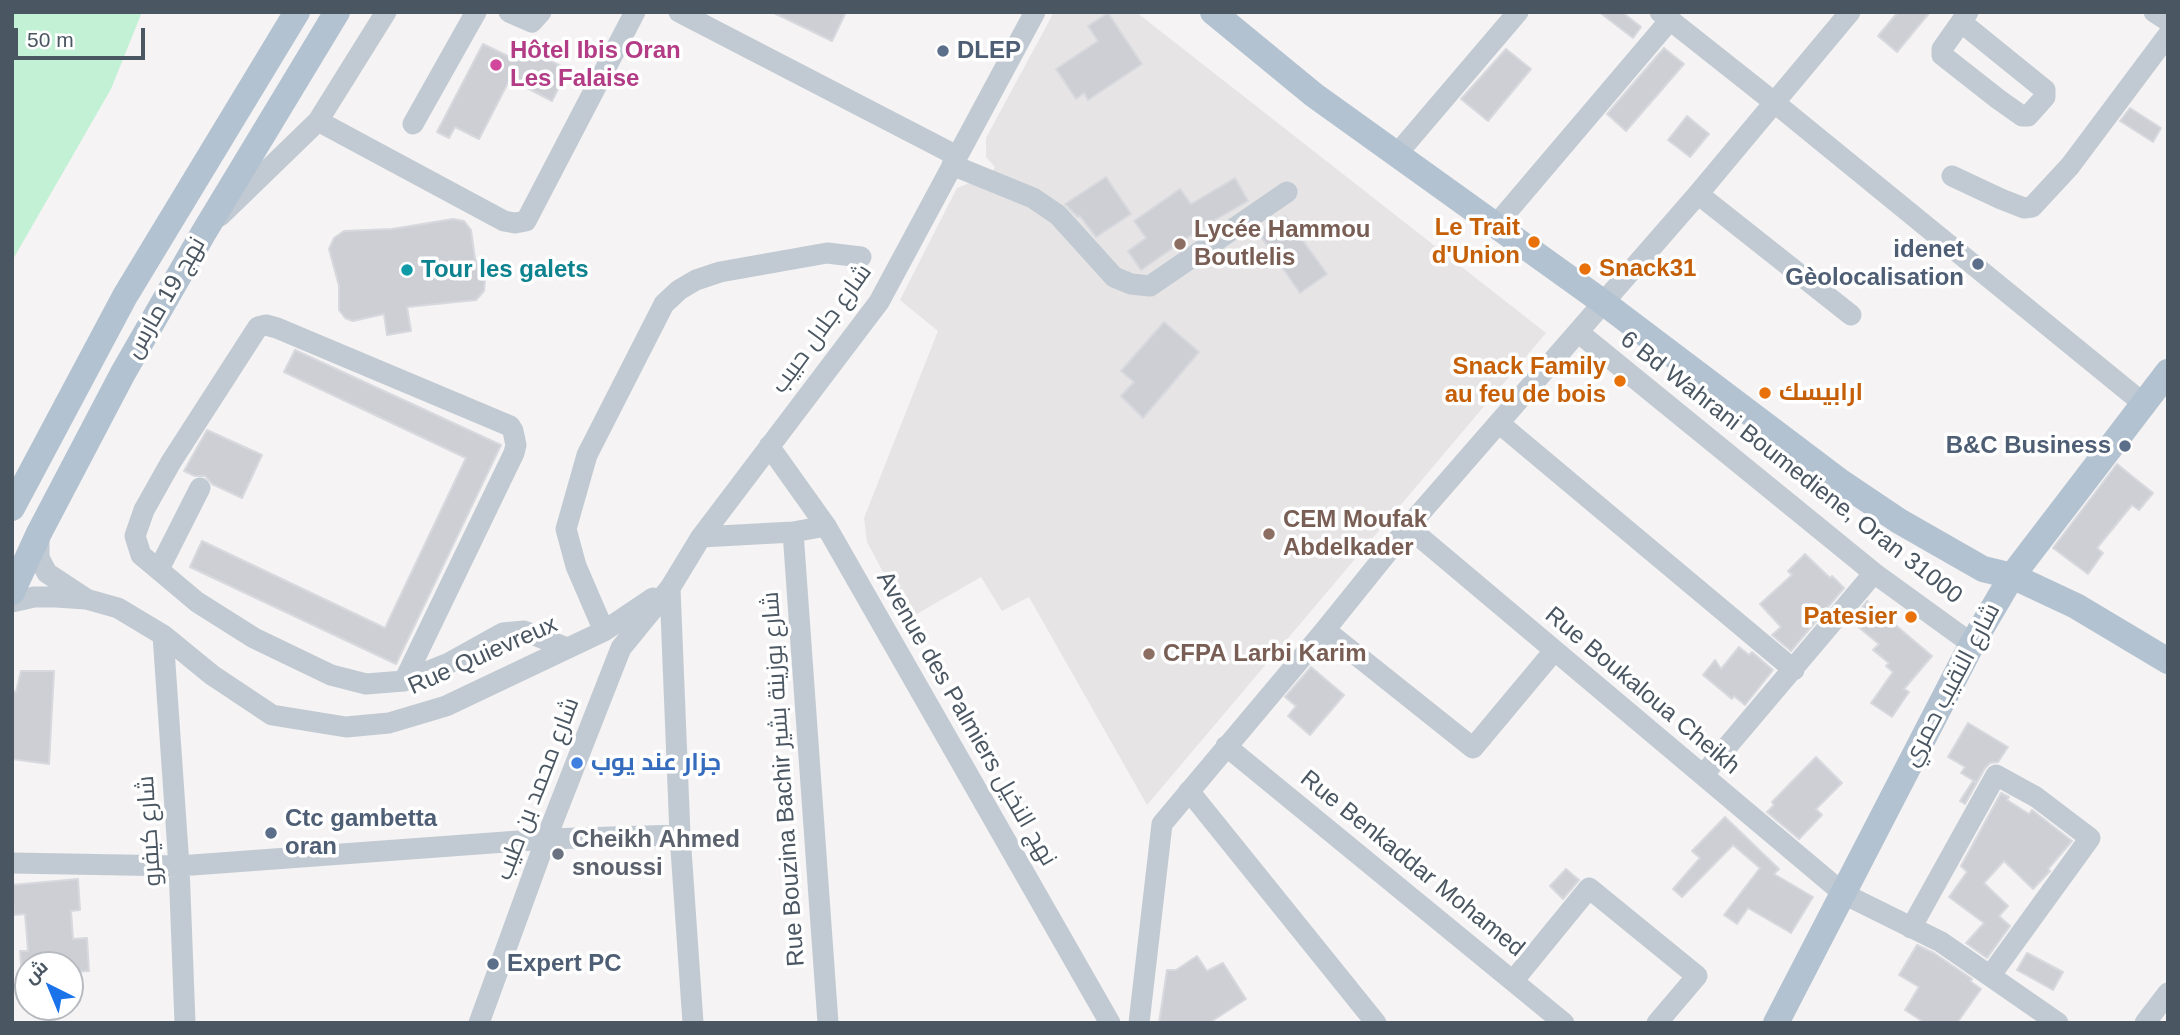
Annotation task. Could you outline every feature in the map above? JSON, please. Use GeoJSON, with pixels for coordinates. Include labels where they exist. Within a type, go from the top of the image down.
{"type":"FeatureCollection","features":[{"type":"Feature","properties":{"kind":"main road","name":"نهج 19 مارس"},"geometry":{"type":"LineString","coordinates":[[12,508],[125,296],[297,12]]}},
{"type":"Feature","properties":{"kind":"main road","name":"نهج 19 مارس"},"geometry":{"type":"LineString","coordinates":[[12,592],[38,533],[123,373],[204,232],[337,12]]}},
{"type":"Feature","properties":{"kind":"main road"},"geometry":{"type":"LineString","coordinates":[[1213,12],[1314,95],[1604,303],[1841,482],[1899,521],[1983,569],[2012,576],[2076,606],[2168,661]]}},
{"type":"Feature","properties":{"kind":"main road","name":"شارع النقيب حمري"},"geometry":{"type":"LineString","coordinates":[[1776,1023],[1972,644],[2012,576],[2168,372]]}},
{"type":"Feature","properties":{"kind":"street"},"geometry":{"type":"LineString","coordinates":[[204,232],[318,121],[386,12]]}},
{"type":"Feature","properties":{"kind":"street"},"geometry":{"type":"LineString","coordinates":[[413,124],[476,12]]}},
{"type":"Feature","properties":{"kind":"street"},"geometry":{"type":"LineString","coordinates":[[509,12],[532,23],[541,12]]}},
{"type":"Feature","properties":{"kind":"street"},"geometry":{"type":"LineString","coordinates":[[318,121],[503,221],[526,221],[635,12]]}},
{"type":"Feature","properties":{"kind":"street"},"geometry":{"type":"LineString","coordinates":[[679,12],[955,161],[1032,198],[1058,215],[1114,277],[1131,284],[1150,286],[1287,192]]}},
{"type":"Feature","properties":{"kind":"street","name":"شارع جلال حبيب"},"geometry":{"type":"LineString","coordinates":[[670,588],[701,537],[880,302],[1035,12]]}},
{"type":"Feature","properties":{"kind":"street"},"geometry":{"type":"LineString","coordinates":[[1397,155],[1518,12]]}},
{"type":"Feature","properties":{"kind":"street"},"geometry":{"type":"LineString","coordinates":[[1139,1023],[1162,824],[1408,527],[1698,194],[1850,12]]}},
{"type":"Feature","properties":{"kind":"street"},"geometry":{"type":"LineString","coordinates":[[2154,12],[2168,21]]}},
{"type":"Feature","properties":{"kind":"street"},"geometry":{"type":"LineString","coordinates":[[1495,226],[1665,16],[2144,404]]}},
{"type":"Feature","properties":{"kind":"street"},"geometry":{"type":"LineString","coordinates":[[1964,17],[2045,90],[2045,97],[2028,116],[2022,116],[1945,60],[1942,49],[1964,17]]}},
{"type":"Feature","properties":{"kind":"street"},"geometry":{"type":"LineString","coordinates":[[1952,176],[2024,208],[2032,207],[2070,166],[2168,35]]}},
{"type":"Feature","properties":{"kind":"street"},"geometry":{"type":"LineString","coordinates":[[1698,194],[1851,315]]}},
{"type":"Feature","properties":{"kind":"street"},"geometry":{"type":"LineString","coordinates":[[604,631],[576,566],[566,528],[587,455],[664,304],[679,290],[696,280],[720,272],[827,253],[861,257]]}},
{"type":"Feature","properties":{"kind":"street"},"geometry":{"type":"LineString","coordinates":[[404,681],[514,453],[516,439],[510,426],[277,328],[266,325],[258,327],[171,462],[136,528],[135,536],[141,555],[197,602],[254,638],[331,675],[366,684],[404,681],[449,663],[503,633],[524,631],[567,648]]}},
{"type":"Feature","properties":{"kind":"street","name":"6 Bd Wahrani Boumediene, Oran 31000"},"geometry":{"type":"LineString","coordinates":[[1578,332],[1874,573],[1972,644]]}},
{"type":"Feature","properties":{"kind":"street"},"geometry":{"type":"LineString","coordinates":[[1500,424],[1794,670]]}},
{"type":"Feature","properties":{"kind":"street","name":"Avenue des Palmiers نهج النخيل"},"geometry":{"type":"LineString","coordinates":[[769,446],[826,526],[1110,1023]]}},
{"type":"Feature","properties":{"kind":"street"},"geometry":{"type":"LineString","coordinates":[[159,569],[200,488]]}},
{"type":"Feature","properties":{"kind":"street"},"geometry":{"type":"LineString","coordinates":[[701,537],[793,532],[826,526]]}},
{"type":"Feature","properties":{"kind":"street","name":"Rue Boukaloua Cheikh"},"geometry":{"type":"LineString","coordinates":[[1408,527],[1844,894],[1941,942],[1990,976],[2032,1016],[2058,1023]]}},
{"type":"Feature","properties":{"kind":"street","name":"Rue Bouzina Bachir شارع بوزينة بشير"},"geometry":{"type":"LineString","coordinates":[[793,532],[828,1023]]}},
{"type":"Feature","properties":{"kind":"street"},"geometry":{"type":"LineString","coordinates":[[38,533],[39,558],[47,573],[86,599]]}},
{"type":"Feature","properties":{"kind":"street"},"geometry":{"type":"LineString","coordinates":[[1703,775],[1874,573]]}},
{"type":"Feature","properties":{"kind":"street"},"geometry":{"type":"LineString","coordinates":[[670,588],[680,835],[693,1023]]}},
{"type":"Feature","properties":{"kind":"street","name":"Rue Quievreux"},"geometry":{"type":"LineString","coordinates":[[86,599],[118,608],[163,635],[212,675],[272,715],[346,727],[388,723],[446,706],[604,631],[670,588]]}},
{"type":"Feature","properties":{"kind":"street","name":"شارع محمد بن طيب"},"geometry":{"type":"LineString","coordinates":[[479,1023],[546,839],[621,648],[670,588]]}},
{"type":"Feature","properties":{"kind":"street"},"geometry":{"type":"LineString","coordinates":[[12,602],[34,597],[86,599]]}},
{"type":"Feature","properties":{"kind":"street"},"geometry":{"type":"LineString","coordinates":[[1325,630],[1473,748],[1554,651]]}},
{"type":"Feature","properties":{"kind":"street","name":"شارع كيفرو"},"geometry":{"type":"LineString","coordinates":[[163,635],[179,866],[185,1023]]}},
{"type":"Feature","properties":{"kind":"street","name":"Rue Benkaddar Mohamed"},"geometry":{"type":"LineString","coordinates":[[1226,746],[1564,1023]]}},
{"type":"Feature","properties":{"kind":"street"},"geometry":{"type":"LineString","coordinates":[[1911,928],[1996,775],[2035,797],[2090,838],[1990,976]]}},
{"type":"Feature","properties":{"kind":"street"},"geometry":{"type":"LineString","coordinates":[[1189,792],[1376,1023]]}},
{"type":"Feature","properties":{"kind":"street"},"geometry":{"type":"LineString","coordinates":[[12,863],[179,866],[546,839],[680,835]]}},
{"type":"Feature","properties":{"kind":"street"},"geometry":{"type":"LineString","coordinates":[[1513,981],[1589,888],[1697,976],[1657,1023]]}},
{"type":"Feature","properties":{"kind":"street"},"geometry":{"type":"LineString","coordinates":[[2145,1023],[2168,993]]}},
{"type":"Feature","properties":{"kind":"shaded area"},"geometry":{"type":"Polygon","coordinates":[[[1054,12],[1136,12],[1546,333],[1147,805],[1029,597],[1002,611],[981,577],[908,619],[867,542],[864,518],[938,331],[900,300],[957,188],[974,181],[986,183],[995,167],[986,157],[986,138],[1054,12]]]}},
{"type":"Feature","properties":{"kind":"green space"},"geometry":{"type":"Polygon","coordinates":[[[12,12],[142,12],[111,89],[12,261],[12,12]]]}},
{"type":"Feature","properties":{"kind":"building"},"geometry":{"type":"Polygon","coordinates":[[[772,12],[846,12],[832,41],[772,12]]]}},
{"type":"Feature","properties":{"kind":"building"},"geometry":{"type":"Polygon","coordinates":[[[1599,12],[1622,12],[1641,27],[1633,38],[1599,12]]]}},
{"type":"Feature","properties":{"kind":"building"},"geometry":{"type":"Polygon","coordinates":[[[1898,12],[1930,12],[1897,52],[1878,36],[1898,12]]]}},
{"type":"Feature","properties":{"kind":"building"},"geometry":{"type":"Polygon","coordinates":[[[1108,13],[1142,64],[1088,100],[1084,93],[1076,99],[1056,69],[1098,41],[1088,26],[1108,13]]]}},
{"type":"Feature","properties":{"kind":"building"},"geometry":{"type":"Polygon","coordinates":[[[483,44],[518,61],[525,47],[568,70],[552,101],[510,79],[479,139],[455,127],[449,138],[437,132],[483,44]]]}},
{"type":"Feature","properties":{"kind":"building"},"geometry":{"type":"Polygon","coordinates":[[[1664,48],[1684,64],[1626,131],[1607,114],[1664,48]]]}},
{"type":"Feature","properties":{"kind":"building"},"geometry":{"type":"Polygon","coordinates":[[[1506,49],[1531,69],[1488,121],[1461,99],[1506,49]]]}},
{"type":"Feature","properties":{"kind":"building"},"geometry":{"type":"Polygon","coordinates":[[[2130,108],[2161,128],[2153,142],[2120,121],[2130,108]]]}},
{"type":"Feature","properties":{"kind":"building"},"geometry":{"type":"Polygon","coordinates":[[[1687,116],[1709,134],[1690,157],[1668,140],[1687,116]]]}},
{"type":"Feature","properties":{"kind":"building"},"geometry":{"type":"Polygon","coordinates":[[[1106,177],[1131,214],[1096,237],[1080,216],[1065,204],[1106,177]]]}},
{"type":"Feature","properties":{"kind":"building"},"geometry":{"type":"Polygon","coordinates":[[[1235,178],[1248,201],[1206,225],[1141,270],[1128,251],[1146,238],[1134,221],[1180,189],[1191,204],[1235,178]]]}},
{"type":"Feature","properties":{"kind":"building"},"geometry":{"type":"Polygon","coordinates":[[[1285,216],[1327,274],[1300,293],[1259,234],[1285,216]]]}},
{"type":"Feature","properties":{"kind":"building","name":"Tour les galets"},"geometry":{"type":"Polygon","coordinates":[[[453,219],[464,221],[471,230],[475,259],[485,280],[484,291],[476,300],[407,307],[411,331],[387,335],[384,314],[353,321],[345,318],[339,310],[339,286],[329,249],[334,238],[344,231],[392,229],[453,219]]]}},
{"type":"Feature","properties":{"kind":"building"},"geometry":{"type":"Polygon","coordinates":[[[1164,322],[1199,352],[1143,418],[1121,396],[1134,382],[1121,371],[1164,322]]]}},
{"type":"Feature","properties":{"kind":"building"},"geometry":{"type":"Polygon","coordinates":[[[295,350],[501,445],[396,664],[190,567],[202,541],[385,628],[466,458],[284,372],[295,350]]]}},
{"type":"Feature","properties":{"kind":"building"},"geometry":{"type":"Polygon","coordinates":[[[207,430],[262,455],[242,498],[212,484],[205,476],[195,476],[184,471],[207,430]]]}},
{"type":"Feature","properties":{"kind":"building"},"geometry":{"type":"Polygon","coordinates":[[[2117,464],[2153,493],[2139,510],[2132,505],[2097,548],[2103,553],[2088,574],[2053,548],[2117,464]]]}},
{"type":"Feature","properties":{"kind":"building"},"geometry":{"type":"Polygon","coordinates":[[[1805,554],[1844,588],[1791,651],[1772,635],[1781,627],[1760,604],[1792,575],[1788,571],[1805,554]]]}},
{"type":"Feature","properties":{"kind":"building"},"geometry":{"type":"Polygon","coordinates":[[[1867,601],[1932,656],[1904,689],[1909,692],[1892,717],[1871,703],[1893,672],[1886,666],[1889,663],[1873,650],[1879,644],[1851,621],[1867,601]]]}},
{"type":"Feature","properties":{"kind":"building"},"geometry":{"type":"Polygon","coordinates":[[[1739,647],[1749,655],[1752,652],[1773,670],[1745,705],[1734,696],[1732,699],[1703,675],[1715,660],[1721,669],[1739,647]]]}},
{"type":"Feature","properties":{"kind":"building"},"geometry":{"type":"Polygon","coordinates":[[[1311,667],[1344,695],[1310,735],[1288,716],[1296,706],[1285,697],[1311,667]]]}},
{"type":"Feature","properties":{"kind":"building"},"geometry":{"type":"Polygon","coordinates":[[[21,671],[54,671],[49,764],[12,759],[12,691],[16,692],[21,671]]]}},
{"type":"Feature","properties":{"kind":"building"},"geometry":{"type":"Polygon","coordinates":[[[1968,723],[2008,747],[1998,762],[1990,763],[1985,768],[1965,804],[1960,801],[1973,781],[1976,782],[1961,773],[1965,767],[1948,757],[1968,723]]]}},
{"type":"Feature","properties":{"kind":"building"},"geometry":{"type":"Polygon","coordinates":[[[1816,757],[1842,783],[1816,809],[1822,815],[1799,839],[1767,812],[1774,805],[1772,802],[1816,757]]]}},
{"type":"Feature","properties":{"kind":"building"},"geometry":{"type":"Polygon","coordinates":[[[2001,793],[2029,814],[2032,810],[2072,841],[2033,889],[2004,861],[1984,883],[2008,906],[1999,916],[2010,926],[1987,958],[1966,943],[1984,923],[1949,897],[1967,872],[1961,866],[2001,793]]]}},
{"type":"Feature","properties":{"kind":"building"},"geometry":{"type":"Polygon","coordinates":[[[1725,817],[1779,869],[1774,874],[1813,897],[1791,933],[1748,908],[1737,924],[1724,915],[1760,868],[1733,845],[1682,897],[1673,889],[1700,858],[1692,851],[1725,817]]]}},
{"type":"Feature","properties":{"kind":"building"},"geometry":{"type":"Polygon","coordinates":[[[1566,869],[1579,880],[1563,899],[1550,886],[1566,869]]]}},
{"type":"Feature","properties":{"kind":"building"},"geometry":{"type":"Polygon","coordinates":[[[78,879],[80,910],[71,911],[73,939],[87,938],[89,971],[84,971],[84,951],[28,951],[25,914],[14,915],[12,885],[78,879]]]}},
{"type":"Feature","properties":{"kind":"building"},"geometry":{"type":"Polygon","coordinates":[[[1917,945],[1934,953],[1972,979],[1970,981],[1981,989],[1957,1023],[1925,1023],[1905,1010],[1919,987],[1899,975],[1917,945]]]}},
{"type":"Feature","properties":{"kind":"building"},"geometry":{"type":"Polygon","coordinates":[[[2027,953],[2063,972],[2053,990],[2017,970],[2027,953]]]}},
{"type":"Feature","properties":{"kind":"building"},"geometry":{"type":"Polygon","coordinates":[[[1197,956],[1207,971],[1223,963],[1246,999],[1209,1023],[1159,1023],[1167,970],[1176,970],[1197,956]]]}},
{"type":"Feature","properties":{"kind":"place","name":"DLEP"},"geometry":{"type":"Point","coordinates":[943,51]}},
{"type":"Feature","properties":{"kind":"place","name":"Hôtel Ibis Oran Les Falaise"},"geometry":{"type":"Point","coordinates":[496,65]}},
{"type":"Feature","properties":{"kind":"place","name":"Le Trait d'Union"},"geometry":{"type":"Point","coordinates":[1534,242]}},
{"type":"Feature","properties":{"kind":"place","name":"Lycée Hammou Boutlelis"},"geometry":{"type":"Point","coordinates":[1180,244]}},
{"type":"Feature","properties":{"kind":"place","name":"idenet Gèolocalisation"},"geometry":{"type":"Point","coordinates":[1978,264]}},
{"type":"Feature","properties":{"kind":"place","name":"Snack31"},"geometry":{"type":"Point","coordinates":[1585,269]}},
{"type":"Feature","properties":{"kind":"place","name":"Tour les galets"},"geometry":{"type":"Point","coordinates":[407,270]}},
{"type":"Feature","properties":{"kind":"place","name":"Snack Family au feu de bois"},"geometry":{"type":"Point","coordinates":[1620,381]}},
{"type":"Feature","properties":{"kind":"place","name":"ارابيسك"},"geometry":{"type":"Point","coordinates":[1765,393]}},
{"type":"Feature","properties":{"kind":"place","name":"B&C Business"},"geometry":{"type":"Point","coordinates":[2125,446]}},
{"type":"Feature","properties":{"kind":"place","name":"CEM Moufak Abdelkader"},"geometry":{"type":"Point","coordinates":[1269,534]}},
{"type":"Feature","properties":{"kind":"place","name":"Patesier"},"geometry":{"type":"Point","coordinates":[1911,617]}},
{"type":"Feature","properties":{"kind":"place","name":"CFPA Larbi Karim"},"geometry":{"type":"Point","coordinates":[1149,654]}},
{"type":"Feature","properties":{"kind":"place","name":"جزار عند يوب"},"geometry":{"type":"Point","coordinates":[577,763]}},
{"type":"Feature","properties":{"kind":"place","name":"Ctc gambetta oran"},"geometry":{"type":"Point","coordinates":[271,833]}},
{"type":"Feature","properties":{"kind":"place","name":"Cheikh Ahmed snoussi"},"geometry":{"type":"Point","coordinates":[558,854]}},
{"type":"Feature","properties":{"kind":"place","name":"Expert PC"},"geometry":{"type":"Point","coordinates":[493,964]}}]}
